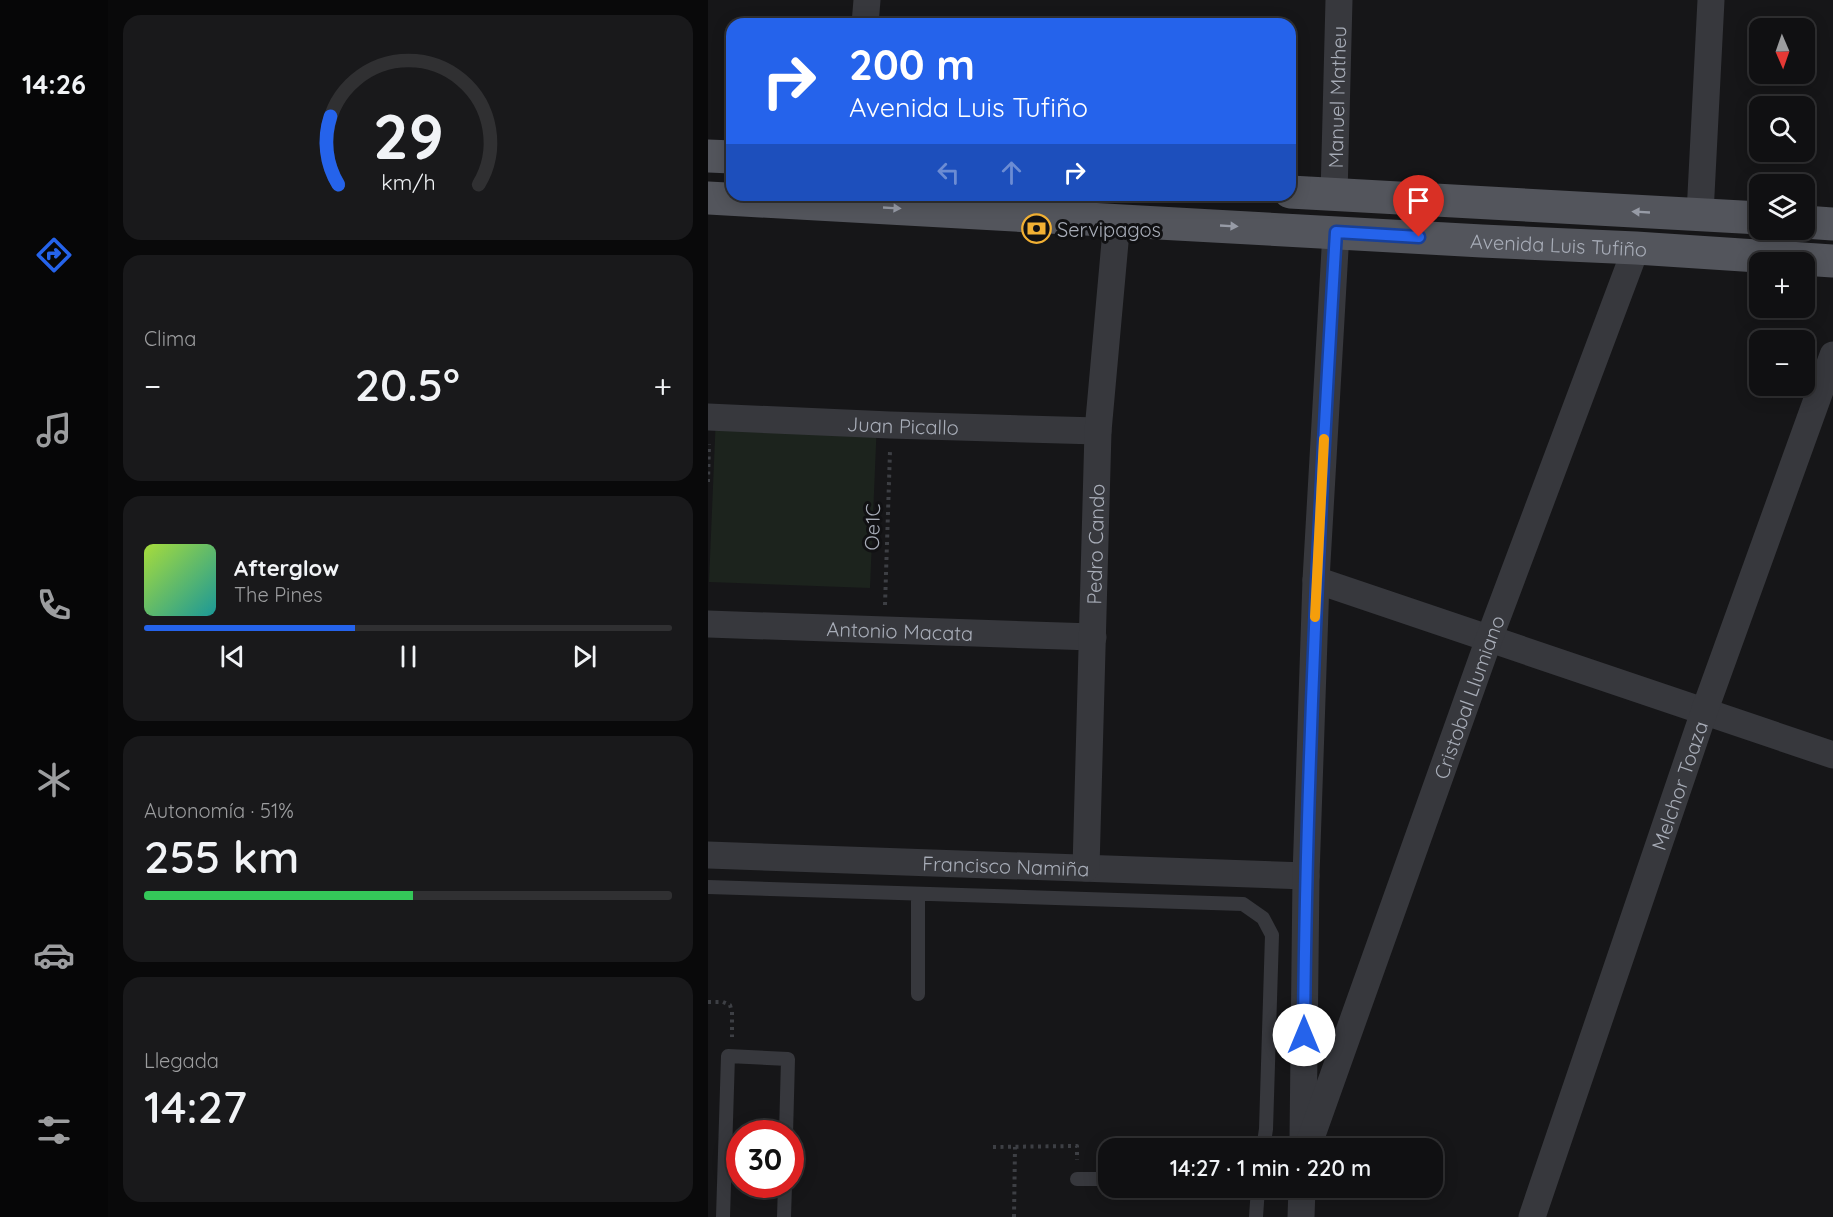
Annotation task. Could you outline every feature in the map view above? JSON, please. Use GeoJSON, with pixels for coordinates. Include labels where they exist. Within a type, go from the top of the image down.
{"type":"FeatureCollection","features":[{"type":"Feature","properties":{"kind":"main road"},"geometry":{"type":"LineString","coordinates":[[708,156],[726,157]]}},
{"type":"Feature","properties":{"kind":"main road","name":"Avenida Luis Tufiño"},"geometry":{"type":"LineString","coordinates":[[1296,192],[1749,217]]}},
{"type":"Feature","properties":{"kind":"main road","name":"Avenida Luis Tufiño"},"geometry":{"type":"LineString","coordinates":[[708,198],[726,199]]}},
{"type":"Feature","properties":{"kind":"main road","name":"Avenida Luis Tufiño"},"geometry":{"type":"LineString","coordinates":[[764,201],[1117,220],[1172,209],[1336,232],[1833,261]]}},
{"type":"Feature","properties":{"kind":"main road"},"geometry":{"type":"LineString","coordinates":[[1482,241],[1483,204]]}},
{"type":"Feature","properties":{"kind":"main road"},"geometry":{"type":"LineString","coordinates":[[1815,223],[1833,224]]}},
{"type":"Feature","properties":{"kind":"street"},"geometry":{"type":"LineString","coordinates":[[866,18],[867,0]]}},
{"type":"Feature","properties":{"kind":"street","name":"Manuel Matheu"},"geometry":{"type":"LineString","coordinates":[[1334,195],[1340,0]]}},
{"type":"Feature","properties":{"kind":"street"},"geometry":{"type":"LineString","coordinates":[[1700,214],[1711,0]]}},
{"type":"Feature","properties":{"kind":"street","name":"Pedro Cando"},"geometry":{"type":"LineString","coordinates":[[1086,868],[1098,431],[1117,220]]}},
{"type":"Feature","properties":{"kind":"street"},"geometry":{"type":"LineString","coordinates":[[1305,1138],[1306,876],[1316,580],[1336,232]]}},
{"type":"Feature","properties":{"kind":"street","name":"Cristobal Llumiano"},"geometry":{"type":"LineString","coordinates":[[1309,1138],[1489,639],[1636,248]]}},
{"type":"Feature","properties":{"kind":"street","name":"Melchor Toaza"},"geometry":{"type":"LineString","coordinates":[[1532,1217],[1704,712],[1833,355]]}},
{"type":"Feature","properties":{"kind":"street","name":"Juan Picallo"},"geometry":{"type":"LineString","coordinates":[[709,417],[1098,431]]}},
{"type":"Feature","properties":{"kind":"street"},"geometry":{"type":"LineString","coordinates":[[1316,580],[1833,754]]}},
{"type":"Feature","properties":{"kind":"street","name":"Antonio Macata"},"geometry":{"type":"LineString","coordinates":[[708,624],[1093,637]]}},
{"type":"Feature","properties":{"kind":"street","name":"Francisco Namiña"},"geometry":{"type":"LineString","coordinates":[[708,855],[1306,876]]}},
{"type":"Feature","properties":{"kind":"street"},"geometry":{"type":"LineString","coordinates":[[1301,1217],[1302,1198]]}},
{"type":"Feature","properties":{"kind":"lane"},"geometry":{"type":"LineString","coordinates":[[708,887],[1243,904],[1263,918],[1272,935],[1265,1138]]}},
{"type":"Feature","properties":{"kind":"lane"},"geometry":{"type":"LineString","coordinates":[[918,894],[918,994]]}},
{"type":"Feature","properties":{"kind":"lane"},"geometry":{"type":"LineString","coordinates":[[723,1217],[728,1056],[788,1059],[786,1120]]}},
{"type":"Feature","properties":{"kind":"lane"},"geometry":{"type":"LineString","coordinates":[[1077,1179],[1098,1179]]}},
{"type":"Feature","properties":{"kind":"lane"},"geometry":{"type":"LineString","coordinates":[[784,1217],[785,1198]]}},
{"type":"Feature","properties":{"kind":"lane"},"geometry":{"type":"LineString","coordinates":[[1256,1217],[1257,1198]]}},
{"type":"Feature","properties":{"kind":"path"},"geometry":{"type":"LineString","coordinates":[[708,482],[709,417]]}},
{"type":"Feature","properties":{"kind":"path","name":"Oe1C"},"geometry":{"type":"LineString","coordinates":[[885,630],[890,425]]}},
{"type":"Feature","properties":{"kind":"path"},"geometry":{"type":"LineString","coordinates":[[708,1002],[723,1002],[729,1005],[732,1012],[732,1056]]}},
{"type":"Feature","properties":{"kind":"path"},"geometry":{"type":"LineString","coordinates":[[993,1147],[1077,1146]]}},
{"type":"Feature","properties":{"kind":"path"},"geometry":{"type":"LineString","coordinates":[[1014,1217],[1015,1147]]}},
{"type":"Feature","properties":{"kind":"shaded area"},"geometry":{"type":"Polygon","coordinates":[[[716,415],[877,421],[870,588],[709,582],[716,415]]]}},
{"type":"Feature","properties":{"kind":"slow traffic"},"geometry":{"type":"LineString","coordinates":[[1315,617],[1324,439]]}},
{"type":"Feature","properties":{"kind":"place","name":"Servipagos"},"geometry":{"type":"Point","coordinates":[1036,229]}},
{"type":"Feature","properties":{"kind":"route"},"geometry":{"type":"LineString","coordinates":[[1304,1035],[1306,876],[1316,580],[1336,232],[1419,237]]}}]}
